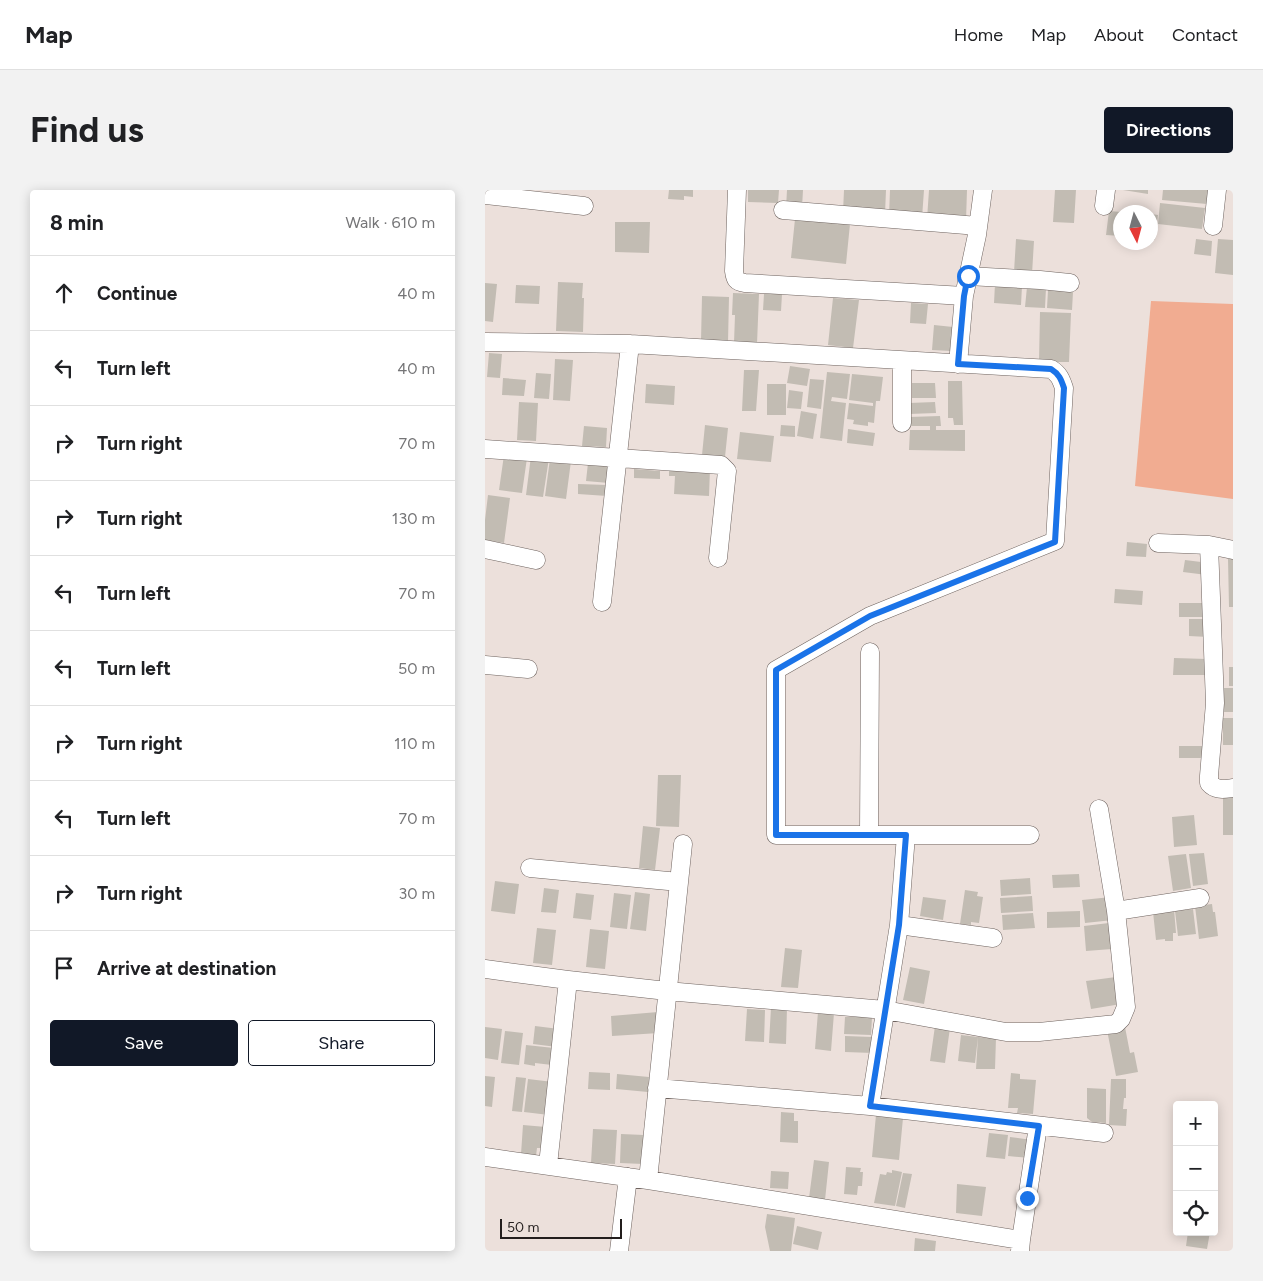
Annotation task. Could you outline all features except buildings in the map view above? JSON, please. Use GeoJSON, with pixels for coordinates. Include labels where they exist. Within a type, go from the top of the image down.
{"type":"FeatureCollection","features":[{"type":"Feature","properties":{"kind":"street"},"geometry":{"type":"LineString","coordinates":[[737,190],[735,278],[737,281],[964,296]]}},
{"type":"Feature","properties":{"kind":"street"},"geometry":{"type":"LineString","coordinates":[[1213,226],[1217,190]]}},
{"type":"Feature","properties":{"kind":"street"},"geometry":{"type":"LineString","coordinates":[[958,364],[964,296],[983,192]]}},
{"type":"Feature","properties":{"kind":"street"},"geometry":{"type":"LineString","coordinates":[[485,195],[584,206]]}},
{"type":"Feature","properties":{"kind":"street"},"geometry":{"type":"LineString","coordinates":[[783,210],[979,220]]}},
{"type":"Feature","properties":{"kind":"street"},"geometry":{"type":"LineString","coordinates":[[968,276],[1070,283]]}},
{"type":"Feature","properties":{"kind":"street"},"geometry":{"type":"LineString","coordinates":[[485,342],[630,344],[1051,369],[1057,373],[1064,388],[1055,542],[870,616],[776,670],[776,835],[1030,836]]}},
{"type":"Feature","properties":{"kind":"street"},"geometry":{"type":"LineString","coordinates":[[602,602],[630,344]]}},
{"type":"Feature","properties":{"kind":"street"},"geometry":{"type":"LineString","coordinates":[[902,361],[902,423]]}},
{"type":"Feature","properties":{"kind":"street"},"geometry":{"type":"LineString","coordinates":[[485,449],[721,465],[725,468],[727,475],[718,558]]}},
{"type":"Feature","properties":{"kind":"street"},"geometry":{"type":"LineString","coordinates":[[1158,543],[1209,545],[1233,550]]}},
{"type":"Feature","properties":{"kind":"street"},"geometry":{"type":"LineString","coordinates":[[1209,545],[1215,703],[1209,783],[1214,788],[1233,788]]}},
{"type":"Feature","properties":{"kind":"street"},"geometry":{"type":"LineString","coordinates":[[485,549],[536,560]]}},
{"type":"Feature","properties":{"kind":"street"},"geometry":{"type":"LineString","coordinates":[[869,836],[870,652]]}},
{"type":"Feature","properties":{"kind":"street"},"geometry":{"type":"LineString","coordinates":[[485,665],[528,668]]}},
{"type":"Feature","properties":{"kind":"street"},"geometry":{"type":"LineString","coordinates":[[485,969],[667,991],[885,1010],[1006,1032],[1039,1032],[1116,1024],[1121,1020],[1126,1007],[1116,911],[1099,809]]}},
{"type":"Feature","properties":{"kind":"street"},"geometry":{"type":"LineString","coordinates":[[870,1106],[899,925],[906,835]]}},
{"type":"Feature","properties":{"kind":"street"},"geometry":{"type":"LineString","coordinates":[[648,1180],[683,844]]}},
{"type":"Feature","properties":{"kind":"street"},"geometry":{"type":"LineString","coordinates":[[530,868],[679,882]]}},
{"type":"Feature","properties":{"kind":"street"},"geometry":{"type":"LineString","coordinates":[[1116,911],[1200,898]]}},
{"type":"Feature","properties":{"kind":"street"},"geometry":{"type":"LineString","coordinates":[[899,925],[993,938]]}},
{"type":"Feature","properties":{"kind":"street"},"geometry":{"type":"LineString","coordinates":[[548,1165],[568,980]]}},
{"type":"Feature","properties":{"kind":"street"},"geometry":{"type":"LineString","coordinates":[[657,1088],[870,1106],[1104,1133]]}},
{"type":"Feature","properties":{"kind":"street"},"geometry":{"type":"LineString","coordinates":[[485,1157],[648,1180],[1021,1246],[1039,1126]]}},
{"type":"Feature","properties":{"kind":"street"},"geometry":{"type":"LineString","coordinates":[[619,1251],[628,1177]]}},
{"type":"Feature","properties":{"kind":"shaded area"},"geometry":{"type":"Polygon","coordinates":[[[1151,301],[1233,304],[1233,499],[1135,486],[1151,301]]]}},
{"type":"Feature","properties":{"kind":"route"},"geometry":{"type":"LineString","coordinates":[[968,276],[964,296],[958,364],[1051,369],[1057,373],[1064,388],[1055,542],[870,616],[776,670],[776,835],[906,835],[899,925],[870,1106],[1039,1126],[1027,1198]]}}]}
